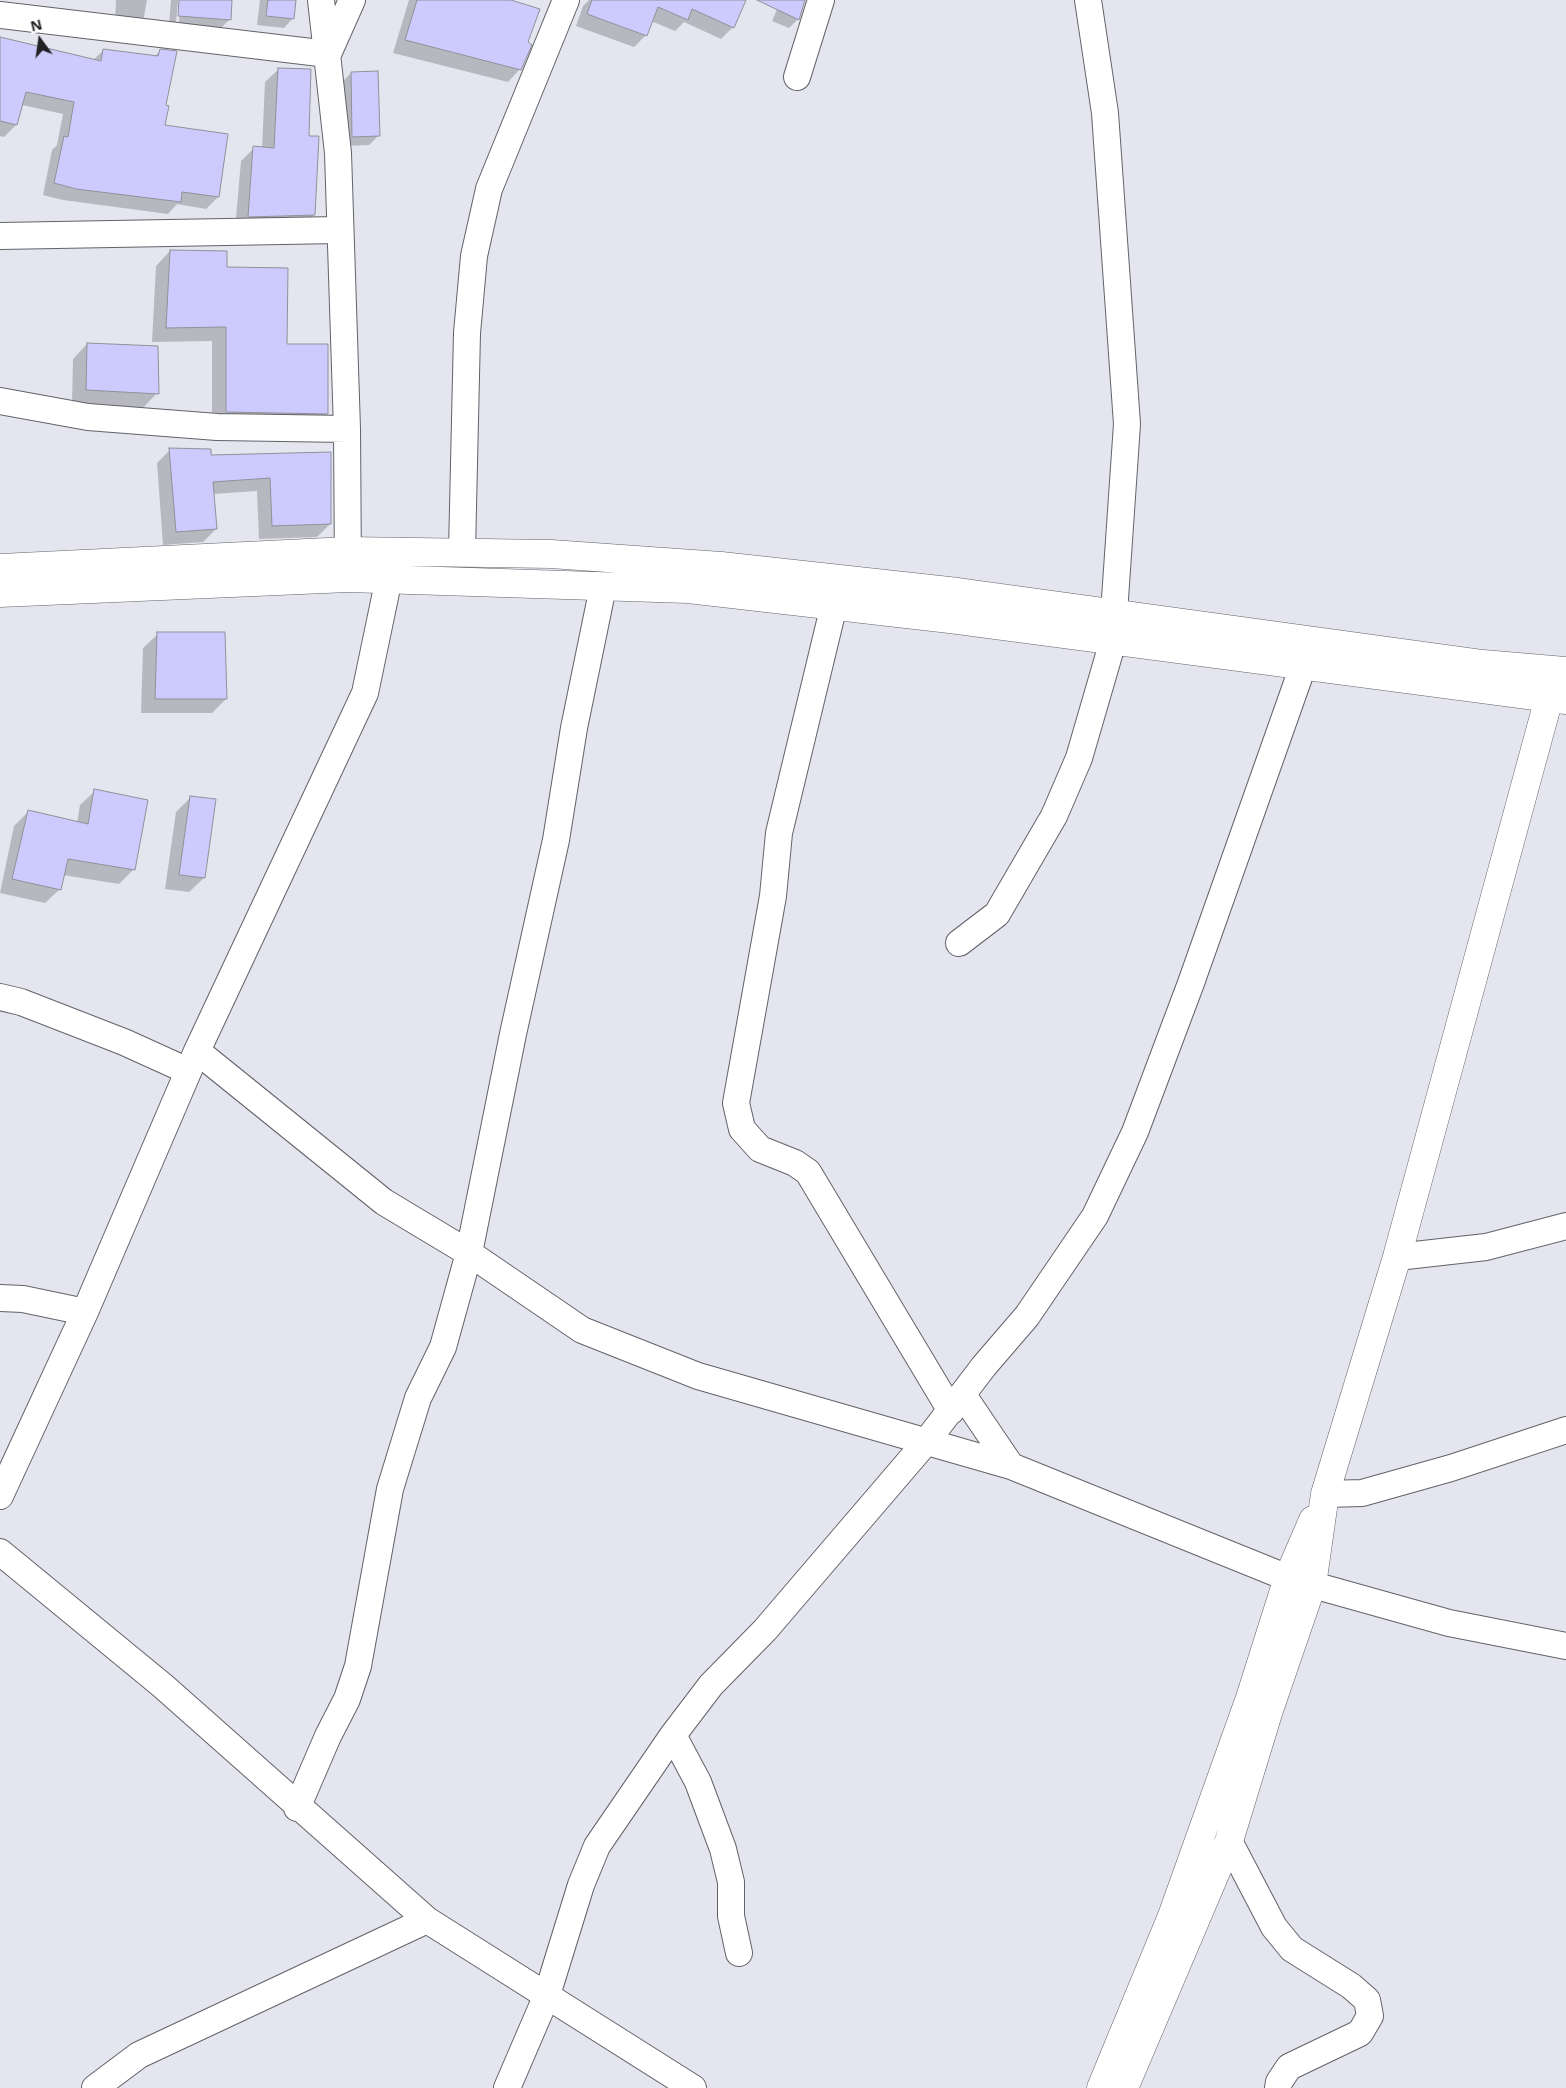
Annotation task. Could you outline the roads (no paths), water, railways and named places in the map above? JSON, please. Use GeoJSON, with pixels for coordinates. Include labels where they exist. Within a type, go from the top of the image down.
{"type":"FeatureCollection","features":[{"type":"Feature","properties":{"kind":"main road"},"geometry":{"type":"LineString","coordinates":[[389,565],[462,551],[551,554],[721,566],[958,592],[1483,664],[1563,671],[1558,699],[1397,1257],[1326,1494],[1299,1547],[1300,1581],[1268,1710],[1229,1841],[1124,2088]]}},
{"type":"Feature","properties":{"kind":"main road"},"geometry":{"type":"LineString","coordinates":[[0,593],[348,564]]}},
{"type":"Feature","properties":{"kind":"main road"},"geometry":{"type":"LineString","coordinates":[[0,568],[389,565],[603,587],[688,589],[1113,641],[1558,699]]}},
{"type":"Feature","properties":{"kind":"main road"},"geometry":{"type":"LineString","coordinates":[[1101,2088],[1172,1916],[1250,1698],[1300,1581]]}},
{"type":"Feature","properties":{"kind":"street"},"geometry":{"type":"LineString","coordinates":[[321,0],[338,153],[339,230],[347,429],[348,564]]}},
{"type":"Feature","properties":{"kind":"street"},"geometry":{"type":"LineString","coordinates":[[328,54],[352,0]]}},
{"type":"Feature","properties":{"kind":"street"},"geometry":{"type":"LineString","coordinates":[[462,551],[466,333],[474,256],[489,189],[566,0]]}},
{"type":"Feature","properties":{"kind":"street"},"geometry":{"type":"LineString","coordinates":[[797,77],[821,0]]}},
{"type":"Feature","properties":{"kind":"street"},"geometry":{"type":"LineString","coordinates":[[1088,0],[1105,113],[1127,424],[1114,613]]}},
{"type":"Feature","properties":{"kind":"street"},"geometry":{"type":"LineString","coordinates":[[0,15],[328,54]]}},
{"type":"Feature","properties":{"kind":"street"},"geometry":{"type":"LineString","coordinates":[[0,236],[339,230]]}},
{"type":"Feature","properties":{"kind":"street"},"geometry":{"type":"LineString","coordinates":[[0,401],[88,417],[217,427],[347,429]]}},
{"type":"Feature","properties":{"kind":"street"},"geometry":{"type":"LineString","coordinates":[[0,1496],[85,1312],[192,1061],[365,693],[389,565]]}},
{"type":"Feature","properties":{"kind":"street"},"geometry":{"type":"LineString","coordinates":[[297,1808],[328,1736],[347,1699],[358,1666],[390,1489],[418,1398],[443,1346],[469,1253],[513,1034],[556,840],[574,728],[603,587]]}},
{"type":"Feature","properties":{"kind":"street"},"geometry":{"type":"LineString","coordinates":[[834,606],[779,833],[773,896],[736,1103],[742,1129],[760,1149],[795,1163],[808,1172],[957,1403],[1011,1466]]}},
{"type":"Feature","properties":{"kind":"street"},"geometry":{"type":"LineString","coordinates":[[959,943],[997,914],[1054,816],[1079,758],[1113,641]]}},
{"type":"Feature","properties":{"kind":"street"},"geometry":{"type":"LineString","coordinates":[[507,2088],[548,1995],[581,1885],[597,1846],[673,1735],[711,1685],[765,1630],[926,1442],[1027,1316],[1095,1216],[1135,1132],[1194,974],[1302,666]]}},
{"type":"Feature","properties":{"kind":"street"},"geometry":{"type":"LineString","coordinates":[[0,997],[21,1002],[124,1042],[192,1061],[384,1202],[469,1253],[582,1330],[698,1376],[1011,1466],[1300,1581],[1449,1623],[1566,1646]]}},
{"type":"Feature","properties":{"kind":"street"},"geometry":{"type":"LineString","coordinates":[[1397,1257],[1486,1247],[1566,1226]]}},
{"type":"Feature","properties":{"kind":"street"},"geometry":{"type":"LineString","coordinates":[[0,1298],[23,1299],[85,1312]]}},
{"type":"Feature","properties":{"kind":"street"},"geometry":{"type":"LineString","coordinates":[[1326,1494],[1362,1493],[1451,1468],[1566,1430]]}},
{"type":"Feature","properties":{"kind":"street"},"geometry":{"type":"LineString","coordinates":[[0,1552],[163,1686],[297,1808],[427,1920],[693,2088]]}},
{"type":"Feature","properties":{"kind":"street"},"geometry":{"type":"LineString","coordinates":[[673,1735],[698,1782],[723,1849],[731,1882],[731,1916],[739,1953]]}},
{"type":"Feature","properties":{"kind":"street"},"geometry":{"type":"LineString","coordinates":[[1229,1841],[1274,1927],[1292,1949],[1317,1967],[1351,1986],[1366,2000],[1370,2016],[1360,2032],[1289,2067],[1279,2082],[1278,2088]]}},
{"type":"Feature","properties":{"kind":"street"},"geometry":{"type":"LineString","coordinates":[[95,2088],[139,2055],[427,1920]]}}]}
